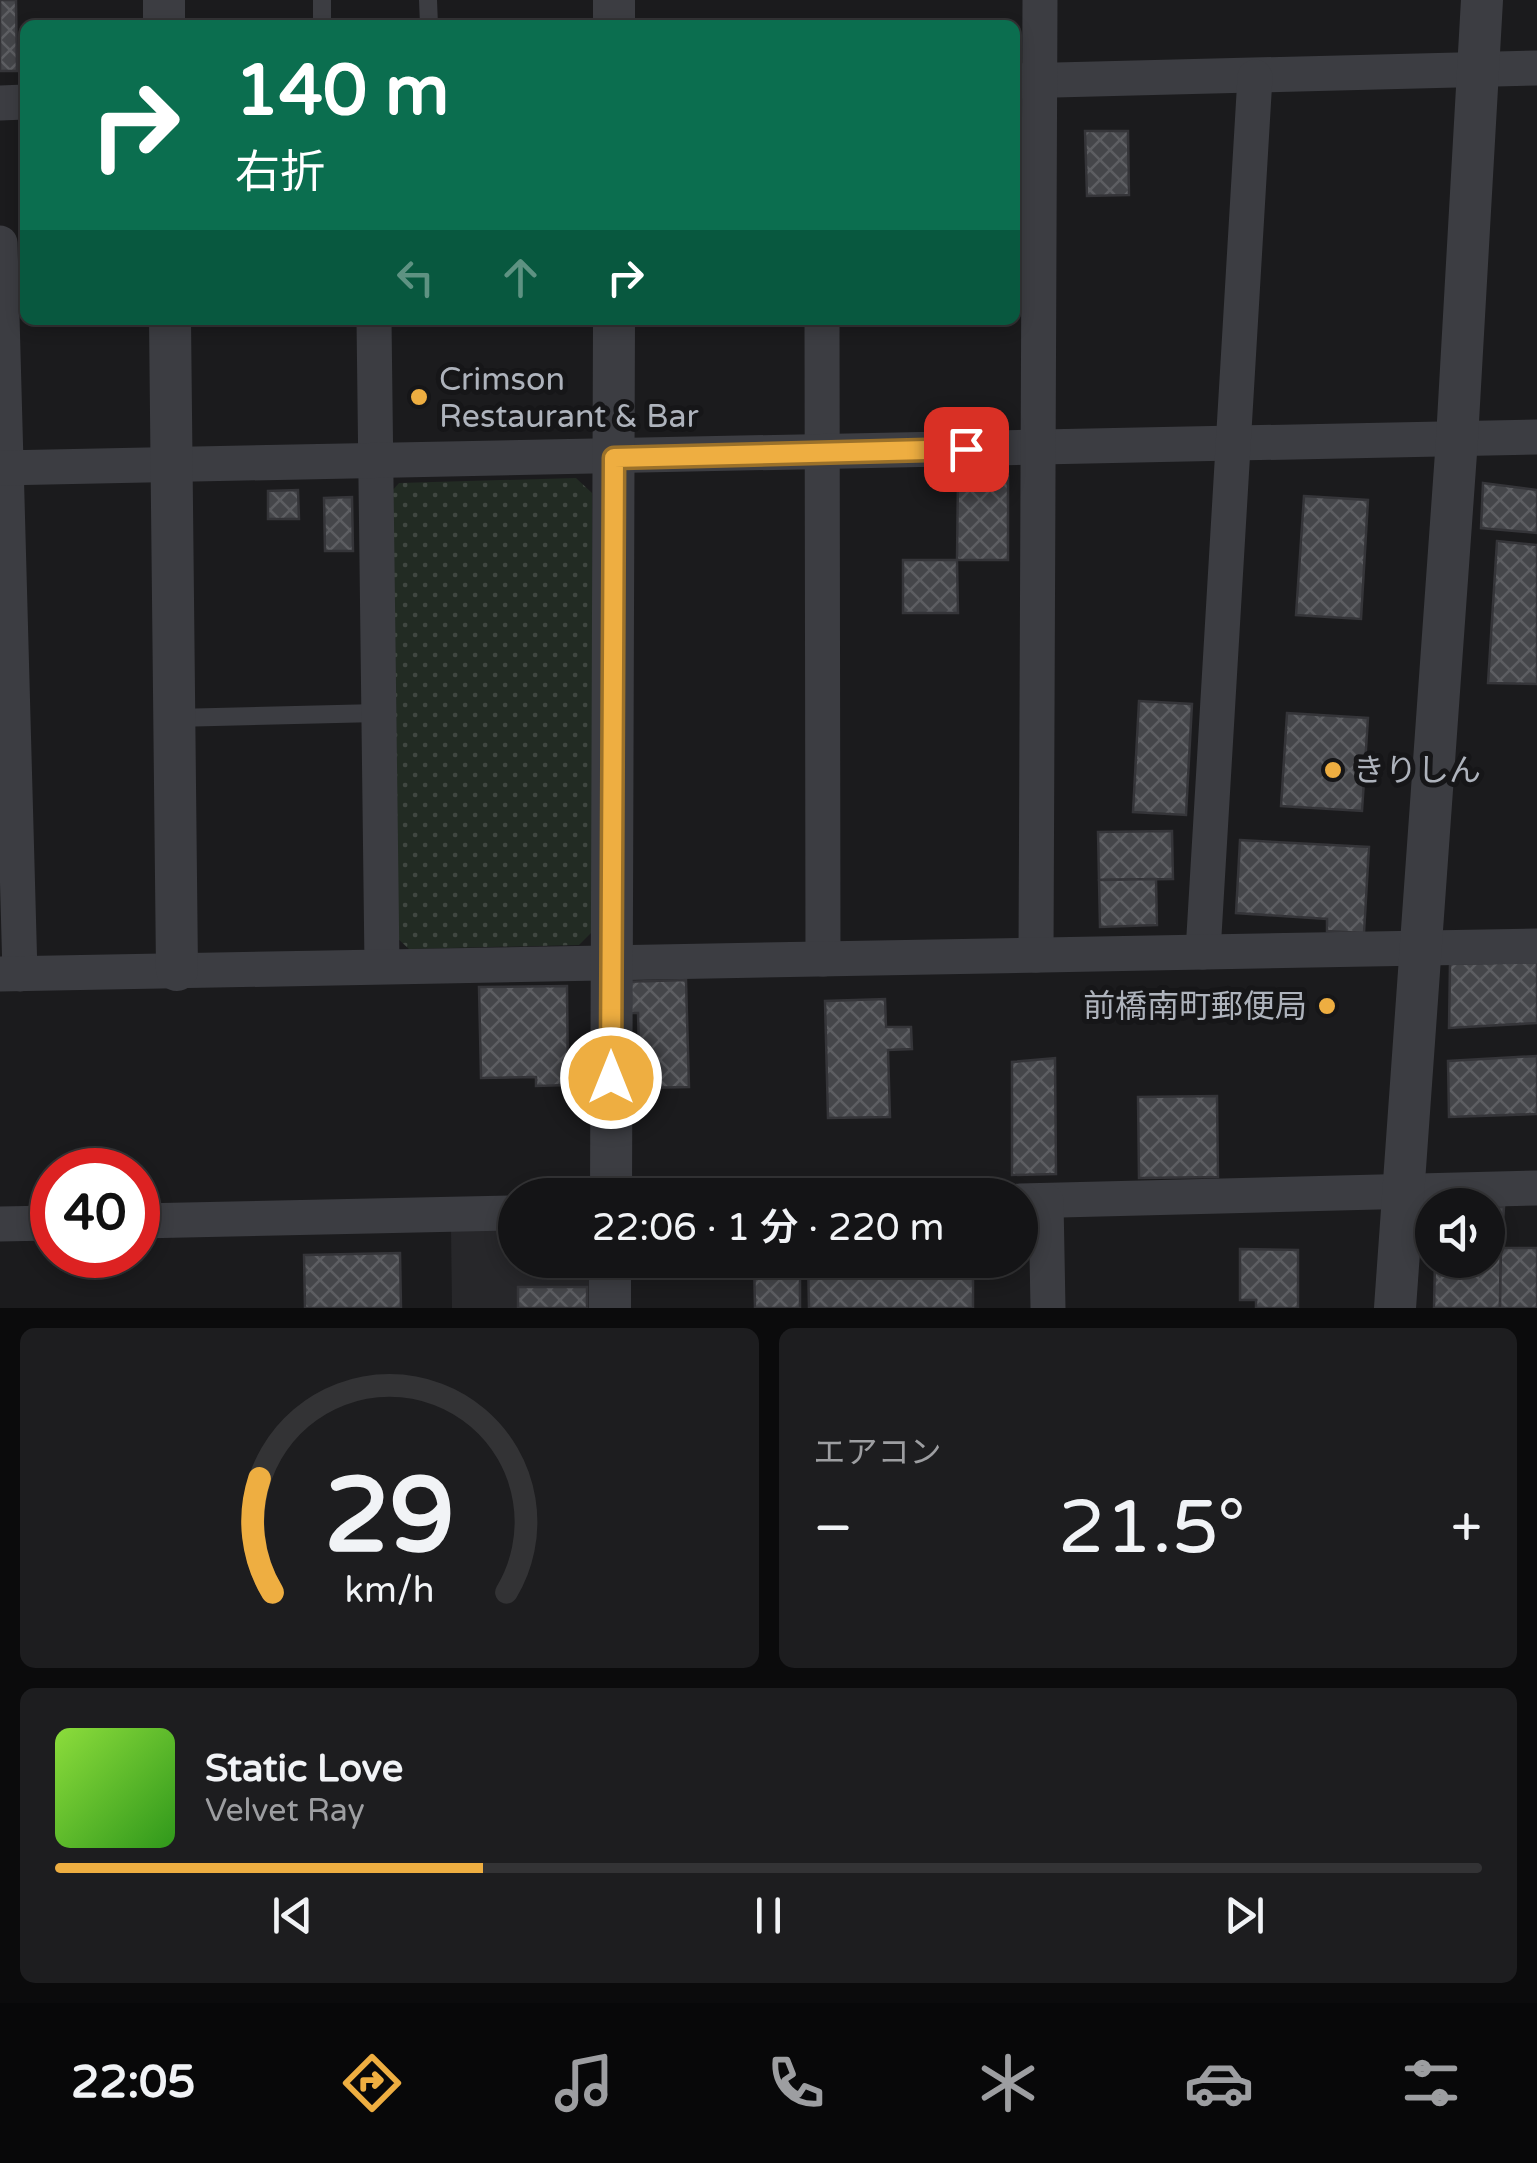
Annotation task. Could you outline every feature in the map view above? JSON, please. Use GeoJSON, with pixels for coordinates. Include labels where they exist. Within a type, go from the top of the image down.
{"type":"FeatureCollection","features":[{"type":"Feature","properties":{"kind":"street"},"geometry":{"type":"LineString","coordinates":[[1036,955],[1038,447],[1028,81],[1040,0]]}},
{"type":"Feature","properties":{"kind":"street"},"geometry":{"type":"LineString","coordinates":[[1395,1308],[1458,439],[1482,0]]}},
{"type":"Feature","properties":{"kind":"street"},"geometry":{"type":"LineString","coordinates":[[1028,81],[1537,68]]}},
{"type":"Feature","properties":{"kind":"street"},"geometry":{"type":"LineString","coordinates":[[1204,952],[1256,76]]}},
{"type":"Feature","properties":{"kind":"street"},"geometry":{"type":"LineString","coordinates":[[0,243],[10,974],[1537,946]]}},
{"type":"Feature","properties":{"kind":"street"},"geometry":{"type":"LineString","coordinates":[[170,325],[177,970]]}},
{"type":"Feature","properties":{"kind":"street"},"geometry":{"type":"LineString","coordinates":[[374,325],[382,966]]}},
{"type":"Feature","properties":{"kind":"street"},"geometry":{"type":"LineString","coordinates":[[611,1178],[614,325]]}},
{"type":"Feature","properties":{"kind":"street"},"geometry":{"type":"LineString","coordinates":[[822,325],[823,958]]}},
{"type":"Feature","properties":{"kind":"street"},"geometry":{"type":"LineString","coordinates":[[3,468],[1537,437]]}},
{"type":"Feature","properties":{"kind":"street"},"geometry":{"type":"LineString","coordinates":[[1038,1201],[1537,1188]]}},
{"type":"Feature","properties":{"kind":"street"},"geometry":{"type":"LineString","coordinates":[[160,1221],[498,1214]]}},
{"type":"Feature","properties":{"kind":"street"},"geometry":{"type":"LineString","coordinates":[[0,1224],[30,1223]]}},
{"type":"Feature","properties":{"kind":"street"},"geometry":{"type":"LineString","coordinates":[[1038,1237],[1048,1308]]}},
{"type":"Feature","properties":{"kind":"street"},"geometry":{"type":"LineString","coordinates":[[610,1278],[610,1308]]}},
{"type":"Feature","properties":{"kind":"lane"},"geometry":{"type":"LineString","coordinates":[[174,718],[378,713]]}},
{"type":"Feature","properties":{"kind":"shaded area"},"geometry":{"type":"Polygon","coordinates":[[[576,478],[592,493],[593,931],[579,945],[409,949],[396,937],[391,492],[399,483],[576,478]]]}},
{"type":"Feature","properties":{"kind":"shaded area"},"geometry":{"type":"Polygon","coordinates":[[[498,1229],[498,1278],[591,1278],[591,1308],[452,1308],[451,1230],[498,1229]]]}},
{"type":"Feature","properties":{"kind":"building"},"geometry":{"type":"Polygon","coordinates":[[[0,0],[16,0],[17,71],[0,71],[0,0]]]}},
{"type":"Feature","properties":{"kind":"building"},"geometry":{"type":"Polygon","coordinates":[[[1085,131],[1128,131],[1129,195],[1087,196],[1085,131]]]}},
{"type":"Feature","properties":{"kind":"building"},"geometry":{"type":"Polygon","coordinates":[[[958,476],[1008,476],[1008,560],[957,560],[958,476]]]}},
{"type":"Feature","properties":{"kind":"building"},"geometry":{"type":"Polygon","coordinates":[[[1483,483],[1537,490],[1537,533],[1481,528],[1483,483]]]}},
{"type":"Feature","properties":{"kind":"building"},"geometry":{"type":"Polygon","coordinates":[[[298,490],[299,519],[268,519],[268,491],[298,490]]]}},
{"type":"Feature","properties":{"kind":"building"},"geometry":{"type":"Polygon","coordinates":[[[1304,496],[1368,500],[1361,619],[1296,615],[1304,496]]]}},
{"type":"Feature","properties":{"kind":"building"},"geometry":{"type":"Polygon","coordinates":[[[352,497],[353,551],[325,551],[324,498],[352,497]]]}},
{"type":"Feature","properties":{"kind":"building"},"geometry":{"type":"Polygon","coordinates":[[[1497,541],[1537,545],[1537,684],[1488,683],[1497,541]]]}},
{"type":"Feature","properties":{"kind":"building"},"geometry":{"type":"Polygon","coordinates":[[[903,560],[957,560],[958,613],[903,613],[903,560]]]}},
{"type":"Feature","properties":{"kind":"building"},"geometry":{"type":"Polygon","coordinates":[[[1139,701],[1192,704],[1186,815],[1133,812],[1139,701]]]}},
{"type":"Feature","properties":{"kind":"building"},"geometry":{"type":"Polygon","coordinates":[[[1287,713],[1368,718],[1362,811],[1281,806],[1287,713]]]}},
{"type":"Feature","properties":{"kind":"building"},"geometry":{"type":"Polygon","coordinates":[[[1172,831],[1173,879],[1099,880],[1098,832],[1172,831]]]}},
{"type":"Feature","properties":{"kind":"building"},"geometry":{"type":"Polygon","coordinates":[[[1240,840],[1369,847],[1364,933],[1327,931],[1327,919],[1236,913],[1240,840]]]}},
{"type":"Feature","properties":{"kind":"building"},"geometry":{"type":"Polygon","coordinates":[[[1156,879],[1157,925],[1100,927],[1099,880],[1156,879]]]}},
{"type":"Feature","properties":{"kind":"building"},"geometry":{"type":"Polygon","coordinates":[[[1537,962],[1537,1023],[1449,1028],[1450,964],[1537,962]]]}},
{"type":"Feature","properties":{"kind":"building"},"geometry":{"type":"Polygon","coordinates":[[[686,980],[689,1087],[640,1088],[638,1013],[621,1013],[620,982],[686,980]]]}},
{"type":"Feature","properties":{"kind":"building"},"geometry":{"type":"Polygon","coordinates":[[[567,986],[568,1085],[536,1086],[536,1077],[481,1078],[479,987],[567,986]]]}},
{"type":"Feature","properties":{"kind":"building"},"geometry":{"type":"Polygon","coordinates":[[[885,999],[886,1027],[911,1027],[912,1049],[888,1050],[890,1117],[828,1118],[825,1001],[885,999]]]}},
{"type":"Feature","properties":{"kind":"building"},"geometry":{"type":"Polygon","coordinates":[[[1537,1056],[1537,1114],[1449,1117],[1448,1061],[1537,1056]]]}},
{"type":"Feature","properties":{"kind":"building"},"geometry":{"type":"Polygon","coordinates":[[[1055,1058],[1056,1174],[1012,1175],[1012,1062],[1055,1058]]]}},
{"type":"Feature","properties":{"kind":"building"},"geometry":{"type":"Polygon","coordinates":[[[1217,1096],[1218,1177],[1139,1178],[1138,1097],[1217,1096]]]}},
{"type":"Feature","properties":{"kind":"building"},"geometry":{"type":"Polygon","coordinates":[[[1505,1248],[1537,1248],[1537,1308],[1500,1308],[1505,1248]]]}},
{"type":"Feature","properties":{"kind":"building"},"geometry":{"type":"Polygon","coordinates":[[[1240,1249],[1298,1250],[1298,1308],[1256,1308],[1256,1300],[1240,1300],[1240,1249]]]}},
{"type":"Feature","properties":{"kind":"building"},"geometry":{"type":"Polygon","coordinates":[[[400,1253],[401,1308],[305,1308],[304,1255],[400,1253]]]}},
{"type":"Feature","properties":{"kind":"building"},"geometry":{"type":"Polygon","coordinates":[[[754,1278],[800,1278],[800,1308],[755,1308],[754,1278]]]}},
{"type":"Feature","properties":{"kind":"building"},"geometry":{"type":"Polygon","coordinates":[[[808,1278],[973,1278],[973,1308],[809,1308],[808,1278]]]}},
{"type":"Feature","properties":{"kind":"building"},"geometry":{"type":"Polygon","coordinates":[[[1435,1278],[1500,1278],[1500,1308],[1434,1308],[1435,1278]]]}},
{"type":"Feature","properties":{"kind":"building"},"geometry":{"type":"Polygon","coordinates":[[[518,1287],[587,1287],[587,1308],[518,1308],[518,1287]]]}},
{"type":"Feature","properties":{"kind":"place","name":"Crimson Restaurant & Bar"},"geometry":{"type":"Point","coordinates":[419,397]}},
{"type":"Feature","properties":{"kind":"place","name":"きりしん"},"geometry":{"type":"Point","coordinates":[1333,770]}},
{"type":"Feature","properties":{"kind":"place","name":"前橋南町郵便局"},"geometry":{"type":"Point","coordinates":[1327,1006]}},
{"type":"Feature","properties":{"kind":"route"},"geometry":{"type":"LineString","coordinates":[[611,1078],[614,458],[966,449]]}}]}
